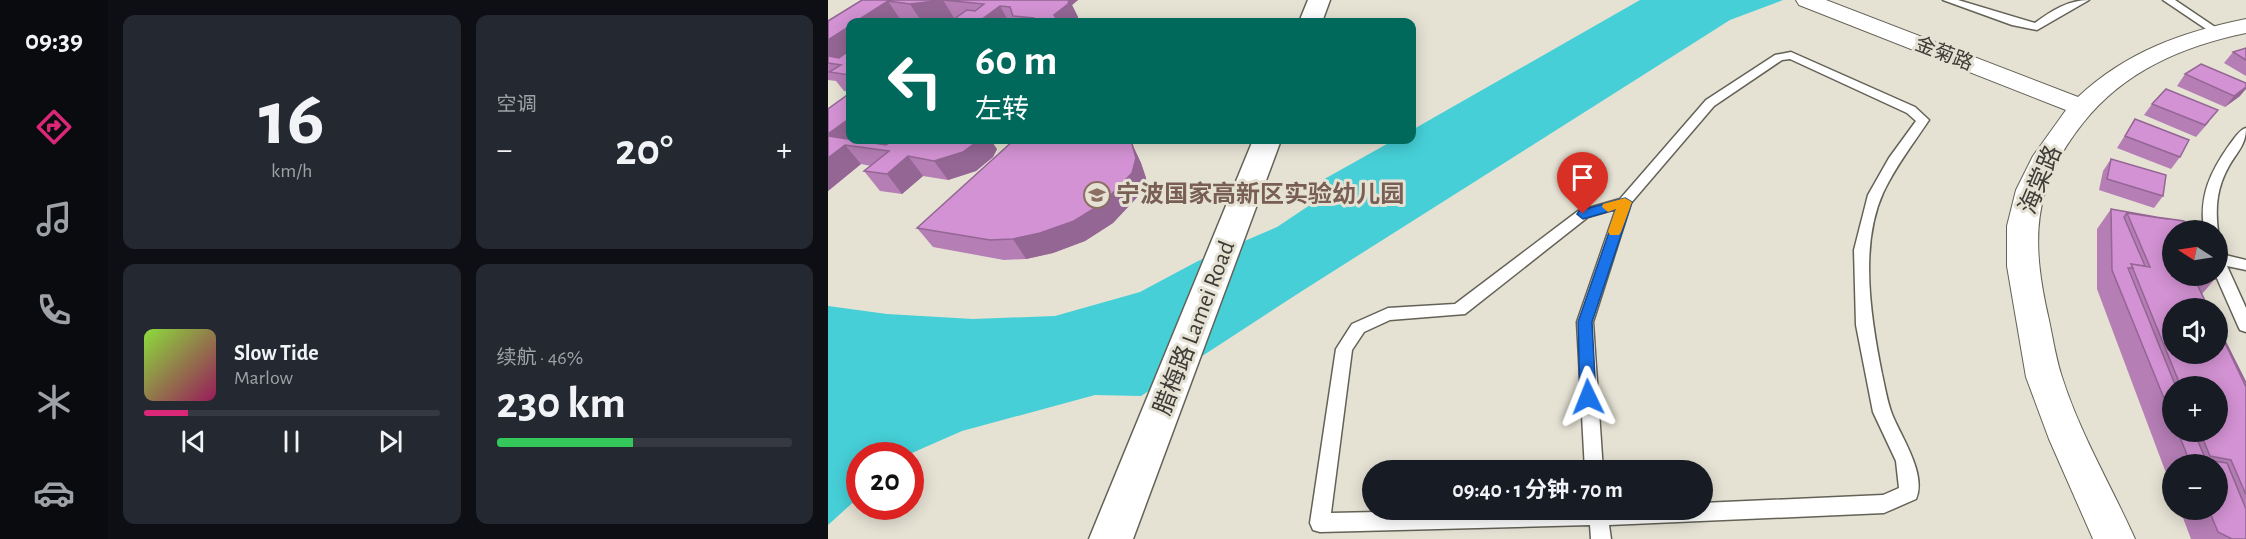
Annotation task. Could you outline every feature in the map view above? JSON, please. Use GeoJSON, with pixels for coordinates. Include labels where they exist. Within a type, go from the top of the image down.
{"type":"FeatureCollection","features":[{"type":"Feature","properties":{"kind":"street"},"geometry":{"type":"LineString","coordinates":[[1312,18],[1319,0]]}},
{"type":"Feature","properties":{"kind":"street","name":"金菊路"},"geometry":{"type":"LineString","coordinates":[[1808,0],[2080,107]]}},
{"type":"Feature","properties":{"kind":"street","name":"海棠路"},"geometry":{"type":"LineString","coordinates":[[2114,539],[2075,455],[2044,376],[2020,252],[2024,209],[2048,152],[2080,107],[2119,72],[2164,48],[2216,31],[2246,26]]}},
{"type":"Feature","properties":{"kind":"street","name":"腊梅路 Lamei Road"},"geometry":{"type":"LineString","coordinates":[[1111,539],[1266,144]]}},
{"type":"Feature","properties":{"kind":"lane"},"geometry":{"type":"LineString","coordinates":[[1948,0],[2016,23],[2037,27],[2053,15],[2084,0]]}},
{"type":"Feature","properties":{"kind":"lane"},"geometry":{"type":"LineString","coordinates":[[2168,0],[2216,31]]}},
{"type":"Feature","properties":{"kind":"lane"},"geometry":{"type":"LineString","coordinates":[[1593,460],[1585,322],[1625,202],[1710,103],[1779,57],[1791,55],[1911,110],[1923,120],[1896,158],[1875,195],[1861,250],[1864,325],[1882,412],[1905,461],[1909,493],[1884,504],[1713,509]]}},
{"type":"Feature","properties":{"kind":"lane"},"geometry":{"type":"LineString","coordinates":[[2209,220],[2207,213],[2216,173],[2246,132]]}},
{"type":"Feature","properties":{"kind":"lane"},"geometry":{"type":"LineString","coordinates":[[1403,520],[1320,523],[1344,350],[1358,328],[1388,314],[1459,310],[1583,214],[1625,202]]}},
{"type":"Feature","properties":{"kind":"lane"},"geometry":{"type":"LineString","coordinates":[[2228,261],[2246,265]]}},
{"type":"Feature","properties":{"kind":"lane"},"geometry":{"type":"LineString","coordinates":[[2228,284],[2246,326]]}},
{"type":"Feature","properties":{"kind":"lane"},"geometry":{"type":"LineString","coordinates":[[1599,520],[1601,539]]}},
{"type":"Feature","properties":{"kind":"water"},"geometry":{"type":"Polygon","coordinates":[[[1640,0],[1783,0],[1730,20],[1302,291],[1141,396],[1095,395],[962,431],[924,448],[924,442],[846,442],[846,509],[828,525],[828,306],[887,314],[973,319],[1055,316],[1140,292],[1198,261],[1277,227],[1331,191],[1319,182],[1387,144],[1416,144],[1416,128],[1640,0]]]}},
{"type":"Feature","properties":{"kind":"building"},"geometry":{"type":"Polygon","coordinates":[[[862,0],[943,0],[910,4],[888,1],[861,18],[846,18],[846,29],[828,40],[828,21],[862,0]]]}},
{"type":"Feature","properties":{"kind":"building"},"geometry":{"type":"Polygon","coordinates":[[[943,0],[1069,0],[1068,4],[1054,15],[1056,18],[1013,16],[1010,7],[1000,6],[984,18],[956,18],[967,10],[975,11],[984,4],[943,0]]]}},
{"type":"Feature","properties":{"kind":"building"},"geometry":{"type":"Polygon","coordinates":[[[2246,48],[2246,60],[2233,52],[2246,48]]]}},
{"type":"Feature","properties":{"kind":"building"},"geometry":{"type":"Polygon","coordinates":[[[846,53],[846,74],[829,72],[841,65],[828,63],[828,56],[839,58],[846,53]]]}},
{"type":"Feature","properties":{"kind":"building"},"geometry":{"type":"Polygon","coordinates":[[[2201,64],[2246,83],[2246,87],[2234,96],[2185,74],[2201,64]]]}},
{"type":"Feature","properties":{"kind":"building"},"geometry":{"type":"Polygon","coordinates":[[[2166,89],[2218,110],[2205,125],[2152,104],[2166,89]]]}},
{"type":"Feature","properties":{"kind":"building"},"geometry":{"type":"Polygon","coordinates":[[[846,96],[846,121],[828,134],[828,109],[846,96]]]}},
{"type":"Feature","properties":{"kind":"building"},"geometry":{"type":"Polygon","coordinates":[[[2135,119],[2189,140],[2180,157],[2125,136],[2135,119]]]}},
{"type":"Feature","properties":{"kind":"building"},"geometry":{"type":"Polygon","coordinates":[[[828,136],[846,139],[846,144],[974,144],[963,152],[934,161],[908,156],[887,174],[864,171],[889,151],[845,145],[828,158],[828,136]]]}},
{"type":"Feature","properties":{"kind":"building"},"geometry":{"type":"Polygon","coordinates":[[[1010,144],[1132,144],[1136,158],[1132,173],[1103,203],[1074,221],[1040,233],[1013,239],[990,240],[917,228],[1010,144]]]}},
{"type":"Feature","properties":{"kind":"building"},"geometry":{"type":"Polygon","coordinates":[[[2111,159],[2166,175],[2163,196],[2107,179],[2111,159]]]}},
{"type":"Feature","properties":{"kind":"building"},"geometry":{"type":"Polygon","coordinates":[[[2111,209],[2167,219],[2127,213],[2124,217],[2145,266],[2131,264],[2133,268],[2128,268],[2162,352],[2162,364],[2167,364],[2172,376],[2162,376],[2162,393],[2112,270],[2111,209]]]}},
{"type":"Feature","properties":{"kind":"building"},"geometry":{"type":"Polygon","coordinates":[[[2127,213],[2177,220],[2162,220],[2162,286],[2198,286],[2204,298],[2162,298],[2162,340],[2131,264],[2150,267],[2127,213]]]}},
{"type":"Feature","properties":{"kind":"building"},"geometry":{"type":"Polygon","coordinates":[[[2228,347],[2246,383],[2246,387],[2228,349],[2228,347]]]}},
{"type":"Feature","properties":{"kind":"building"},"geometry":{"type":"Polygon","coordinates":[[[2228,349],[2246,387],[2246,495],[2231,460],[2228,459],[2228,454],[2209,454],[2204,442],[2228,442],[2228,376],[2177,376],[2172,364],[2228,364],[2228,349]]]}},
{"type":"Feature","properties":{"kind":"building"},"geometry":{"type":"Polygon","coordinates":[[[2182,442],[2198,442],[2203,454],[2187,454],[2182,442]]]}},
{"type":"Feature","properties":{"kind":"building"},"geometry":{"type":"Polygon","coordinates":[[[2228,465],[2246,509],[2246,539],[2232,539],[2218,532],[2213,520],[2228,520],[2228,465]]]}},
{"type":"Feature","properties":{"kind":"slow traffic"},"geometry":{"type":"LineString","coordinates":[[1608,207],[1625,202],[1615,232]]}},
{"type":"Feature","properties":{"kind":"place","name":"宁波国家高新区实验幼儿园"},"geometry":{"type":"Point","coordinates":[1097,195]}},
{"type":"Feature","properties":{"kind":"route"},"geometry":{"type":"LineString","coordinates":[[1583,214],[1625,202],[1585,322],[1588,397]]}}]}
